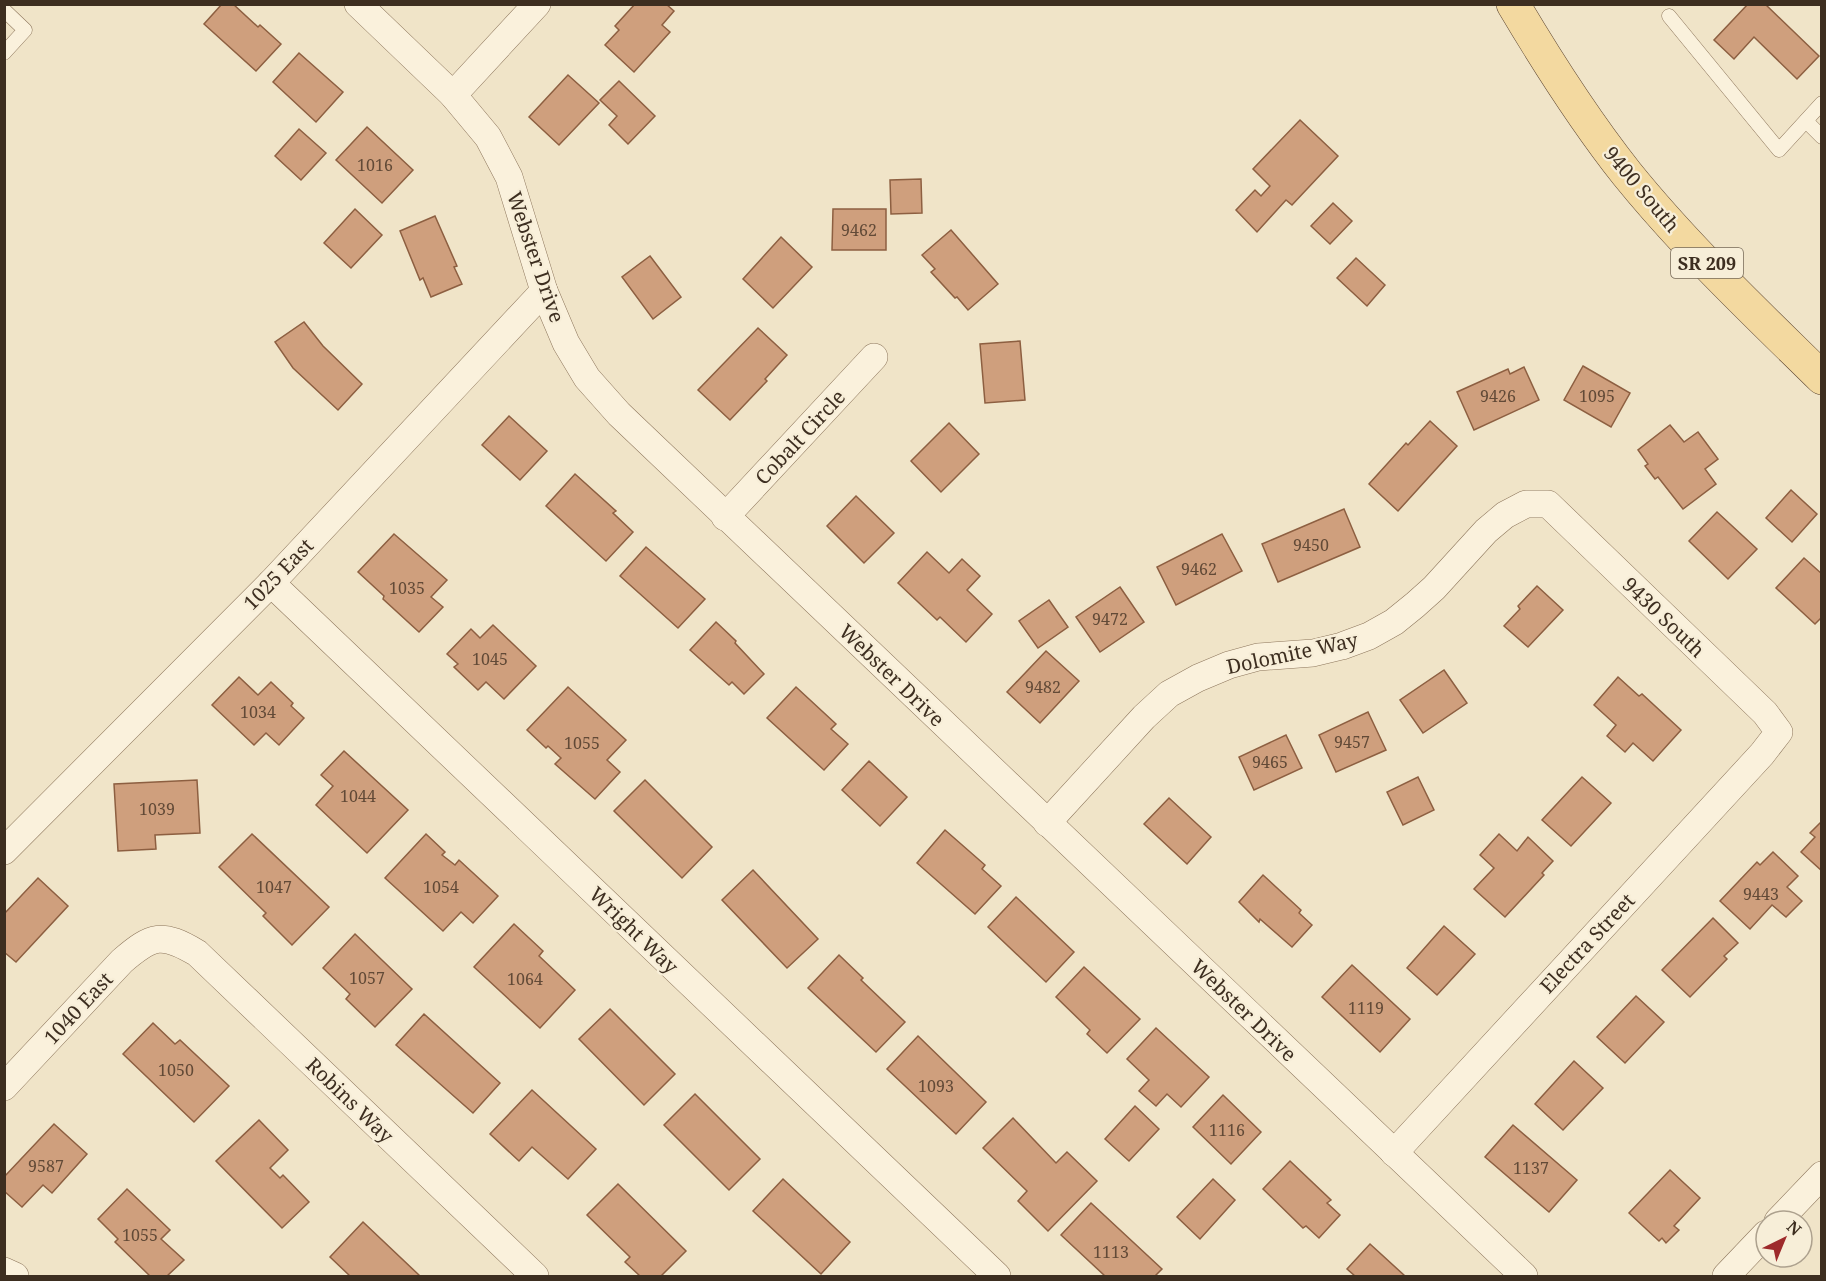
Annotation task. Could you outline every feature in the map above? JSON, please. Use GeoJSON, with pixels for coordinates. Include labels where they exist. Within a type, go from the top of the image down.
{"type":"FeatureCollection","features":[{"type":"Feature","properties":{"kind":"main road","name":"9400 South"},"geometry":{"type":"LineString","coordinates":[[1513,4],[1568,93],[1601,141],[1629,176],[1703,259],[1821,378]]}},
{"type":"Feature","properties":{"kind":"street","name":"Webster Drive"},"geometry":{"type":"LineString","coordinates":[[358,4],[453,96],[488,137],[509,177],[544,291],[566,343],[587,378],[619,414],[1524,1276]]}},
{"type":"Feature","properties":{"kind":"street"},"geometry":{"type":"LineString","coordinates":[[453,96],[537,4]]}},
{"type":"Feature","properties":{"kind":"street","name":"1025 East"},"geometry":{"type":"LineString","coordinates":[[4,851],[271,583],[544,291]]}},
{"type":"Feature","properties":{"kind":"street","name":"Cobalt Circle"},"geometry":{"type":"LineString","coordinates":[[725,517],[874,357]]}},
{"type":"Feature","properties":{"kind":"street","name":"Dolomite Way"},"geometry":{"type":"LineString","coordinates":[[1047,823],[1144,717],[1169,694],[1229,665],[1258,657],[1313,653],[1369,636],[1394,622],[1415,605],[1505,515],[1526,504],[1548,504]]}},
{"type":"Feature","properties":{"kind":"street","name":"9430 South"},"geometry":{"type":"LineString","coordinates":[[1548,504],[1765,713],[1779,732]]}},
{"type":"Feature","properties":{"kind":"street","name":"Wright Way"},"geometry":{"type":"LineString","coordinates":[[271,583],[997,1276]]}},
{"type":"Feature","properties":{"kind":"street","name":"Electra Street"},"geometry":{"type":"LineString","coordinates":[[1394,1153],[1762,754],[1779,732]]}},
{"type":"Feature","properties":{"kind":"street","name":"1040 East"},"geometry":{"type":"LineString","coordinates":[[4,1087],[122,961],[139,946],[157,938]]}},
{"type":"Feature","properties":{"kind":"street","name":"Robins Way"},"geometry":{"type":"LineString","coordinates":[[157,938],[178,942],[197,953],[535,1276]]}},
{"type":"Feature","properties":{"kind":"street"},"geometry":{"type":"LineString","coordinates":[[1789,1209],[1821,1175]]}},
{"type":"Feature","properties":{"kind":"street"},"geometry":{"type":"LineString","coordinates":[[1726,1276],[1754,1247]]}},
{"type":"Feature","properties":{"kind":"street"},"geometry":{"type":"LineString","coordinates":[[4,1271],[15,1276]]}},
{"type":"Feature","properties":{"kind":"lane"},"geometry":{"type":"LineString","coordinates":[[4,10],[26,30],[4,53]]}},
{"type":"Feature","properties":{"kind":"lane"},"geometry":{"type":"LineString","coordinates":[[1669,16],[1779,150],[1821,103]]}},
{"type":"Feature","properties":{"kind":"lane"},"geometry":{"type":"LineString","coordinates":[[1806,121],[1821,137]]}},
{"type":"Feature","properties":{"kind":"building"},"geometry":{"type":"Polygon","coordinates":[[[222,4],[233,4],[281,44],[256,71],[204,24],[222,4]]]}},
{"type":"Feature","properties":{"kind":"building"},"geometry":{"type":"Polygon","coordinates":[[[635,4],[666,4],[674,11],[662,25],[670,32],[634,72],[605,45],[619,30],[615,26],[635,4]]]}},
{"type":"Feature","properties":{"kind":"building"},"geometry":{"type":"Polygon","coordinates":[[[1748,4],[1765,4],[1819,56],[1797,79],[1754,37],[1734,59],[1714,40],[1748,4]]]}},
{"type":"Feature","properties":{"kind":"building"},"geometry":{"type":"Polygon","coordinates":[[[299,53],[343,92],[316,122],[273,82],[299,53]]]}},
{"type":"Feature","properties":{"kind":"building"},"geometry":{"type":"Polygon","coordinates":[[[568,75],[599,103],[559,145],[529,117],[568,75]]]}},
{"type":"Feature","properties":{"kind":"building"},"geometry":{"type":"Polygon","coordinates":[[[619,81],[655,116],[628,144],[609,125],[617,116],[600,100],[619,81]]]}},
{"type":"Feature","properties":{"kind":"building"},"geometry":{"type":"Polygon","coordinates":[[[1300,120],[1338,156],[1292,205],[1286,200],[1257,232],[1236,210],[1255,190],[1261,196],[1270,186],[1253,169],[1300,120]]]}},
{"type":"Feature","properties":{"kind":"building"},"geometry":{"type":"Polygon","coordinates":[[[367,127],[413,170],[382,203],[336,160],[367,127]]]}},
{"type":"Feature","properties":{"kind":"building"},"geometry":{"type":"Polygon","coordinates":[[[299,129],[326,153],[301,180],[275,156],[299,129]]]}},
{"type":"Feature","properties":{"kind":"building"},"geometry":{"type":"Polygon","coordinates":[[[921,179],[922,213],[891,214],[890,180],[921,179]]]}},
{"type":"Feature","properties":{"kind":"building"},"geometry":{"type":"Polygon","coordinates":[[[1333,203],[1352,221],[1330,244],[1311,226],[1333,203]]]}},
{"type":"Feature","properties":{"kind":"building"},"geometry":{"type":"Polygon","coordinates":[[[355,209],[382,235],[351,268],[324,243],[355,209]]]}},
{"type":"Feature","properties":{"kind":"building"},"geometry":{"type":"Polygon","coordinates":[[[833,209],[886,209],[886,250],[832,250],[833,209]]]}},
{"type":"Feature","properties":{"kind":"building"},"geometry":{"type":"Polygon","coordinates":[[[435,216],[457,266],[454,267],[462,284],[431,297],[423,278],[420,280],[400,231],[435,216]]]}},
{"type":"Feature","properties":{"kind":"building"},"geometry":{"type":"Polygon","coordinates":[[[951,230],[998,284],[968,310],[931,272],[935,269],[922,255],[951,230]]]}},
{"type":"Feature","properties":{"kind":"building"},"geometry":{"type":"Polygon","coordinates":[[[781,237],[812,267],[773,308],[743,279],[781,237]]]}},
{"type":"Feature","properties":{"kind":"building"},"geometry":{"type":"Polygon","coordinates":[[[650,256],[681,297],[653,319],[622,277],[650,256]]]}},
{"type":"Feature","properties":{"kind":"building"},"geometry":{"type":"Polygon","coordinates":[[[1356,258],[1385,285],[1367,306],[1337,278],[1356,258]]]}},
{"type":"Feature","properties":{"kind":"building"},"geometry":{"type":"Polygon","coordinates":[[[304,322],[323,346],[362,384],[338,410],[293,368],[275,342],[304,322]]]}},
{"type":"Feature","properties":{"kind":"building"},"geometry":{"type":"Polygon","coordinates":[[[758,328],[787,355],[765,379],[767,381],[730,420],[698,390],[758,328]]]}},
{"type":"Feature","properties":{"kind":"building"},"geometry":{"type":"Polygon","coordinates":[[[1020,341],[1025,400],[985,403],[980,344],[1020,341]]]}},
{"type":"Feature","properties":{"kind":"building"},"geometry":{"type":"Polygon","coordinates":[[[1583,366],[1630,393],[1611,427],[1564,400],[1583,366]]]}},
{"type":"Feature","properties":{"kind":"building"},"geometry":{"type":"Polygon","coordinates":[[[1524,367],[1539,400],[1474,430],[1457,392],[1508,369],[1510,374],[1524,367]]]}},
{"type":"Feature","properties":{"kind":"building"},"geometry":{"type":"Polygon","coordinates":[[[509,416],[547,451],[520,480],[482,445],[509,416]]]}},
{"type":"Feature","properties":{"kind":"building"},"geometry":{"type":"Polygon","coordinates":[[[1430,421],[1457,446],[1398,511],[1369,484],[1406,443],[1408,445],[1430,421]]]}},
{"type":"Feature","properties":{"kind":"building"},"geometry":{"type":"Polygon","coordinates":[[[949,423],[979,454],[941,492],[911,461],[949,423]]]}},
{"type":"Feature","properties":{"kind":"building"},"geometry":{"type":"Polygon","coordinates":[[[1670,425],[1684,442],[1698,432],[1718,459],[1705,469],[1716,484],[1683,509],[1658,477],[1655,479],[1645,466],[1648,464],[1638,450],[1670,425]]]}},
{"type":"Feature","properties":{"kind":"building"},"geometry":{"type":"Polygon","coordinates":[[[575,474],[616,511],[613,513],[633,532],[606,561],[546,506],[575,474]]]}},
{"type":"Feature","properties":{"kind":"building"},"geometry":{"type":"Polygon","coordinates":[[[1791,490],[1817,514],[1792,542],[1766,518],[1791,490]]]}},
{"type":"Feature","properties":{"kind":"building"},"geometry":{"type":"Polygon","coordinates":[[[856,496],[894,533],[864,563],[827,526],[856,496]]]}},
{"type":"Feature","properties":{"kind":"building"},"geometry":{"type":"Polygon","coordinates":[[[1344,509],[1360,547],[1278,582],[1262,544],[1344,509]]]}},
{"type":"Feature","properties":{"kind":"building"},"geometry":{"type":"Polygon","coordinates":[[[1717,512],[1757,549],[1728,579],[1689,541],[1717,512]]]}},
{"type":"Feature","properties":{"kind":"building"},"geometry":{"type":"Polygon","coordinates":[[[394,534],[447,580],[431,597],[443,607],[419,632],[358,572],[394,534]]]}},
{"type":"Feature","properties":{"kind":"building"},"geometry":{"type":"Polygon","coordinates":[[[1222,534],[1242,571],[1176,605],[1157,567],[1222,534]]]}},
{"type":"Feature","properties":{"kind":"building"},"geometry":{"type":"Polygon","coordinates":[[[646,547],[705,599],[678,628],[620,576],[646,547]]]}},
{"type":"Feature","properties":{"kind":"building"},"geometry":{"type":"Polygon","coordinates":[[[927,552],[949,573],[962,559],[980,576],[967,590],[992,614],[966,642],[940,617],[937,620],[898,583],[927,552]]]}},
{"type":"Feature","properties":{"kind":"building"},"geometry":{"type":"Polygon","coordinates":[[[1804,558],[1822,574],[1822,617],[1815,624],[1776,588],[1804,558]]]}},
{"type":"Feature","properties":{"kind":"building"},"geometry":{"type":"Polygon","coordinates":[[[1537,586],[1563,610],[1528,647],[1504,626],[1520,609],[1518,606],[1537,586]]]}},
{"type":"Feature","properties":{"kind":"building"},"geometry":{"type":"Polygon","coordinates":[[[1120,587],[1144,622],[1100,652],[1076,617],[1120,587]]]}},
{"type":"Feature","properties":{"kind":"building"},"geometry":{"type":"Polygon","coordinates":[[[1049,600],[1068,627],[1038,648],[1019,621],[1049,600]]]}},
{"type":"Feature","properties":{"kind":"building"},"geometry":{"type":"Polygon","coordinates":[[[716,622],[736,641],[735,643],[764,674],[744,694],[732,682],[729,685],[690,650],[716,622]]]}},
{"type":"Feature","properties":{"kind":"building"},"geometry":{"type":"Polygon","coordinates":[[[493,625],[536,666],[504,699],[486,682],[478,690],[454,667],[458,664],[447,654],[471,629],[480,638],[493,625]]]}},
{"type":"Feature","properties":{"kind":"building"},"geometry":{"type":"Polygon","coordinates":[[[1046,651],[1079,681],[1040,723],[1007,692],[1046,651]]]}},
{"type":"Feature","properties":{"kind":"building"},"geometry":{"type":"Polygon","coordinates":[[[1444,670],[1467,703],[1423,733],[1400,700],[1444,670]]]}},
{"type":"Feature","properties":{"kind":"building"},"geometry":{"type":"Polygon","coordinates":[[[239,677],[258,695],[271,682],[293,703],[291,706],[304,718],[279,745],[266,733],[254,745],[212,705],[239,677]]]}},
{"type":"Feature","properties":{"kind":"building"},"geometry":{"type":"Polygon","coordinates":[[[1618,677],[1639,696],[1642,694],[1681,730],[1653,761],[1633,743],[1625,752],[1607,736],[1616,725],[1594,705],[1618,677]]]}},
{"type":"Feature","properties":{"kind":"building"},"geometry":{"type":"Polygon","coordinates":[[[568,687],[626,740],[607,760],[620,772],[595,799],[555,764],[561,758],[548,746],[546,748],[527,730],[568,687]]]}},
{"type":"Feature","properties":{"kind":"building"},"geometry":{"type":"Polygon","coordinates":[[[796,687],[836,724],[831,729],[848,744],[824,770],[767,718],[796,687]]]}},
{"type":"Feature","properties":{"kind":"building"},"geometry":{"type":"Polygon","coordinates":[[[1368,712],[1386,750],[1336,772],[1319,735],[1368,712]]]}},
{"type":"Feature","properties":{"kind":"building"},"geometry":{"type":"Polygon","coordinates":[[[1286,735],[1302,768],[1254,790],[1239,757],[1286,735]]]}},
{"type":"Feature","properties":{"kind":"building"},"geometry":{"type":"Polygon","coordinates":[[[344,751],[408,810],[367,853],[316,805],[333,786],[321,775],[344,751]]]}},
{"type":"Feature","properties":{"kind":"building"},"geometry":{"type":"Polygon","coordinates":[[[869,761],[907,797],[880,826],[842,790],[869,761]]]}},
{"type":"Feature","properties":{"kind":"building"},"geometry":{"type":"Polygon","coordinates":[[[1418,777],[1434,810],[1403,825],[1387,792],[1418,777]]]}},
{"type":"Feature","properties":{"kind":"building"},"geometry":{"type":"Polygon","coordinates":[[[1582,777],[1611,803],[1571,846],[1542,820],[1582,777]]]}},
{"type":"Feature","properties":{"kind":"building"},"geometry":{"type":"Polygon","coordinates":[[[197,780],[200,833],[155,835],[156,849],[118,851],[114,784],[197,780]]]}},
{"type":"Feature","properties":{"kind":"building"},"geometry":{"type":"Polygon","coordinates":[[[645,780],[712,847],[682,878],[614,811],[645,780]]]}},
{"type":"Feature","properties":{"kind":"building"},"geometry":{"type":"Polygon","coordinates":[[[1169,798],[1211,837],[1187,864],[1144,824],[1169,798]]]}},
{"type":"Feature","properties":{"kind":"building"},"geometry":{"type":"Polygon","coordinates":[[[1822,821],[1822,871],[1801,852],[1815,837],[1810,833],[1822,821]]]}},
{"type":"Feature","properties":{"kind":"building"},"geometry":{"type":"Polygon","coordinates":[[[945,830],[985,865],[982,869],[1001,886],[975,914],[917,863],[945,830]]]}},
{"type":"Feature","properties":{"kind":"building"},"geometry":{"type":"Polygon","coordinates":[[[252,834],[329,907],[292,945],[263,916],[266,913],[219,867],[252,834]]]}},
{"type":"Feature","properties":{"kind":"building"},"geometry":{"type":"Polygon","coordinates":[[[426,834],[445,852],[442,855],[455,865],[459,860],[498,896],[473,923],[461,912],[443,931],[385,878],[426,834]]]}},
{"type":"Feature","properties":{"kind":"building"},"geometry":{"type":"Polygon","coordinates":[[[1499,834],[1517,851],[1528,837],[1553,861],[1542,873],[1544,875],[1505,917],[1474,889],[1494,868],[1480,855],[1499,834]]]}},
{"type":"Feature","properties":{"kind":"building"},"geometry":{"type":"Polygon","coordinates":[[[1773,852],[1798,876],[1787,887],[1802,901],[1786,917],[1772,905],[1750,929],[1720,901],[1757,862],[1760,865],[1773,852]]]}},
{"type":"Feature","properties":{"kind":"building"},"geometry":{"type":"Polygon","coordinates":[[[753,870],[818,939],[787,968],[722,900],[753,870]]]}},
{"type":"Feature","properties":{"kind":"building"},"geometry":{"type":"Polygon","coordinates":[[[1263,875],[1301,910],[1299,913],[1312,925],[1292,947],[1260,919],[1259,922],[1239,902],[1263,875]]]}},
{"type":"Feature","properties":{"kind":"building"},"geometry":{"type":"Polygon","coordinates":[[[38,878],[68,906],[16,962],[4,952],[4,914],[38,878]]]}},
{"type":"Feature","properties":{"kind":"building"},"geometry":{"type":"Polygon","coordinates":[[[1016,897],[1074,952],[1046,982],[988,927],[1016,897]]]}},
{"type":"Feature","properties":{"kind":"building"},"geometry":{"type":"Polygon","coordinates":[[[1713,918],[1738,943],[1724,956],[1727,959],[1690,997],[1662,970],[1713,918]]]}},
{"type":"Feature","properties":{"kind":"building"},"geometry":{"type":"Polygon","coordinates":[[[514,924],[543,951],[539,956],[575,990],[540,1028],[474,967],[514,924]]]}},
{"type":"Feature","properties":{"kind":"building"},"geometry":{"type":"Polygon","coordinates":[[[1444,926],[1475,954],[1437,995],[1407,968],[1444,926]]]}},
{"type":"Feature","properties":{"kind":"building"},"geometry":{"type":"Polygon","coordinates":[[[355,934],[412,989],[375,1027],[346,999],[350,994],[323,968],[355,934]]]}},
{"type":"Feature","properties":{"kind":"building"},"geometry":{"type":"Polygon","coordinates":[[[839,955],[863,978],[861,980],[905,1022],[876,1052],[808,988],[839,955]]]}},
{"type":"Feature","properties":{"kind":"building"},"geometry":{"type":"Polygon","coordinates":[[[1352,965],[1410,1019],[1380,1052],[1322,997],[1352,965]]]}},
{"type":"Feature","properties":{"kind":"building"},"geometry":{"type":"Polygon","coordinates":[[[1084,967],[1140,1019],[1107,1053],[1087,1034],[1090,1030],[1056,997],[1084,967]]]}},
{"type":"Feature","properties":{"kind":"building"},"geometry":{"type":"Polygon","coordinates":[[[1636,996],[1664,1022],[1625,1063],[1597,1037],[1636,996]]]}},
{"type":"Feature","properties":{"kind":"building"},"geometry":{"type":"Polygon","coordinates":[[[610,1009],[675,1074],[644,1105],[579,1039],[610,1009]]]}},
{"type":"Feature","properties":{"kind":"building"},"geometry":{"type":"Polygon","coordinates":[[[424,1014],[500,1083],[473,1113],[396,1045],[424,1014]]]}},
{"type":"Feature","properties":{"kind":"building"},"geometry":{"type":"Polygon","coordinates":[[[153,1023],[175,1044],[180,1040],[229,1086],[194,1122],[123,1054],[153,1023]]]}},
{"type":"Feature","properties":{"kind":"building"},"geometry":{"type":"Polygon","coordinates":[[[1156,1028],[1209,1077],[1181,1107],[1167,1094],[1156,1106],[1139,1091],[1149,1080],[1127,1059],[1156,1028]]]}},
{"type":"Feature","properties":{"kind":"building"},"geometry":{"type":"Polygon","coordinates":[[[918,1036],[986,1102],[956,1134],[887,1069],[918,1036]]]}},
{"type":"Feature","properties":{"kind":"building"},"geometry":{"type":"Polygon","coordinates":[[[1574,1061],[1603,1088],[1563,1130],[1535,1104],[1574,1061]]]}},
{"type":"Feature","properties":{"kind":"building"},"geometry":{"type":"Polygon","coordinates":[[[532,1090],[596,1149],[568,1179],[532,1147],[519,1161],[490,1134],[532,1090]]]}},
{"type":"Feature","properties":{"kind":"building"},"geometry":{"type":"Polygon","coordinates":[[[695,1094],[760,1159],[729,1190],[664,1125],[695,1094]]]}},
{"type":"Feature","properties":{"kind":"building"},"geometry":{"type":"Polygon","coordinates":[[[1223,1095],[1261,1132],[1231,1164],[1193,1127],[1223,1095]]]}},
{"type":"Feature","properties":{"kind":"building"},"geometry":{"type":"Polygon","coordinates":[[[1135,1106],[1159,1129],[1129,1161],[1105,1139],[1135,1106]]]}},
{"type":"Feature","properties":{"kind":"building"},"geometry":{"type":"Polygon","coordinates":[[[1013,1118],[1056,1163],[1067,1152],[1097,1181],[1048,1231],[1018,1201],[1027,1191],[983,1148],[1013,1118]]]}},
{"type":"Feature","properties":{"kind":"building"},"geometry":{"type":"Polygon","coordinates":[[[259,1120],[288,1150],[270,1168],[280,1178],[283,1175],[309,1202],[282,1228],[216,1161],[259,1120]]]}},
{"type":"Feature","properties":{"kind":"building"},"geometry":{"type":"Polygon","coordinates":[[[54,1124],[87,1154],[52,1193],[43,1185],[22,1207],[4,1191],[4,1177],[54,1124]]]}},
{"type":"Feature","properties":{"kind":"building"},"geometry":{"type":"Polygon","coordinates":[[[1513,1125],[1577,1180],[1549,1212],[1485,1157],[1513,1125]]]}},
{"type":"Feature","properties":{"kind":"building"},"geometry":{"type":"Polygon","coordinates":[[[1290,1161],[1331,1200],[1327,1203],[1340,1215],[1319,1238],[1306,1226],[1303,1228],[1263,1189],[1290,1161]]]}},
{"type":"Feature","properties":{"kind":"building"},"geometry":{"type":"Polygon","coordinates":[[[1670,1170],[1700,1198],[1674,1226],[1679,1230],[1666,1243],[1662,1238],[1659,1241],[1629,1213],[1670,1170]]]}},
{"type":"Feature","properties":{"kind":"building"},"geometry":{"type":"Polygon","coordinates":[[[783,1179],[850,1242],[821,1274],[753,1211],[783,1179]]]}},
{"type":"Feature","properties":{"kind":"building"},"geometry":{"type":"Polygon","coordinates":[[[1213,1179],[1235,1200],[1200,1239],[1177,1217],[1213,1179]]]}},
{"type":"Feature","properties":{"kind":"building"},"geometry":{"type":"Polygon","coordinates":[[[618,1184],[686,1251],[661,1276],[640,1276],[625,1262],[630,1257],[587,1215],[618,1184]]]}},
{"type":"Feature","properties":{"kind":"building"},"geometry":{"type":"Polygon","coordinates":[[[127,1189],[170,1230],[161,1239],[184,1260],[167,1276],[150,1276],[115,1242],[118,1239],[98,1219],[127,1189]]]}},
{"type":"Feature","properties":{"kind":"building"},"geometry":{"type":"Polygon","coordinates":[[[1091,1203],[1162,1269],[1155,1276],[1105,1276],[1061,1235],[1091,1203]]]}},
{"type":"Feature","properties":{"kind":"building"},"geometry":{"type":"Polygon","coordinates":[[[363,1222],[420,1276],[350,1276],[330,1257],[363,1222]]]}},
{"type":"Feature","properties":{"kind":"building"},"geometry":{"type":"Polygon","coordinates":[[[1370,1244],[1405,1276],[1355,1276],[1347,1269],[1370,1244]]]}}]}
